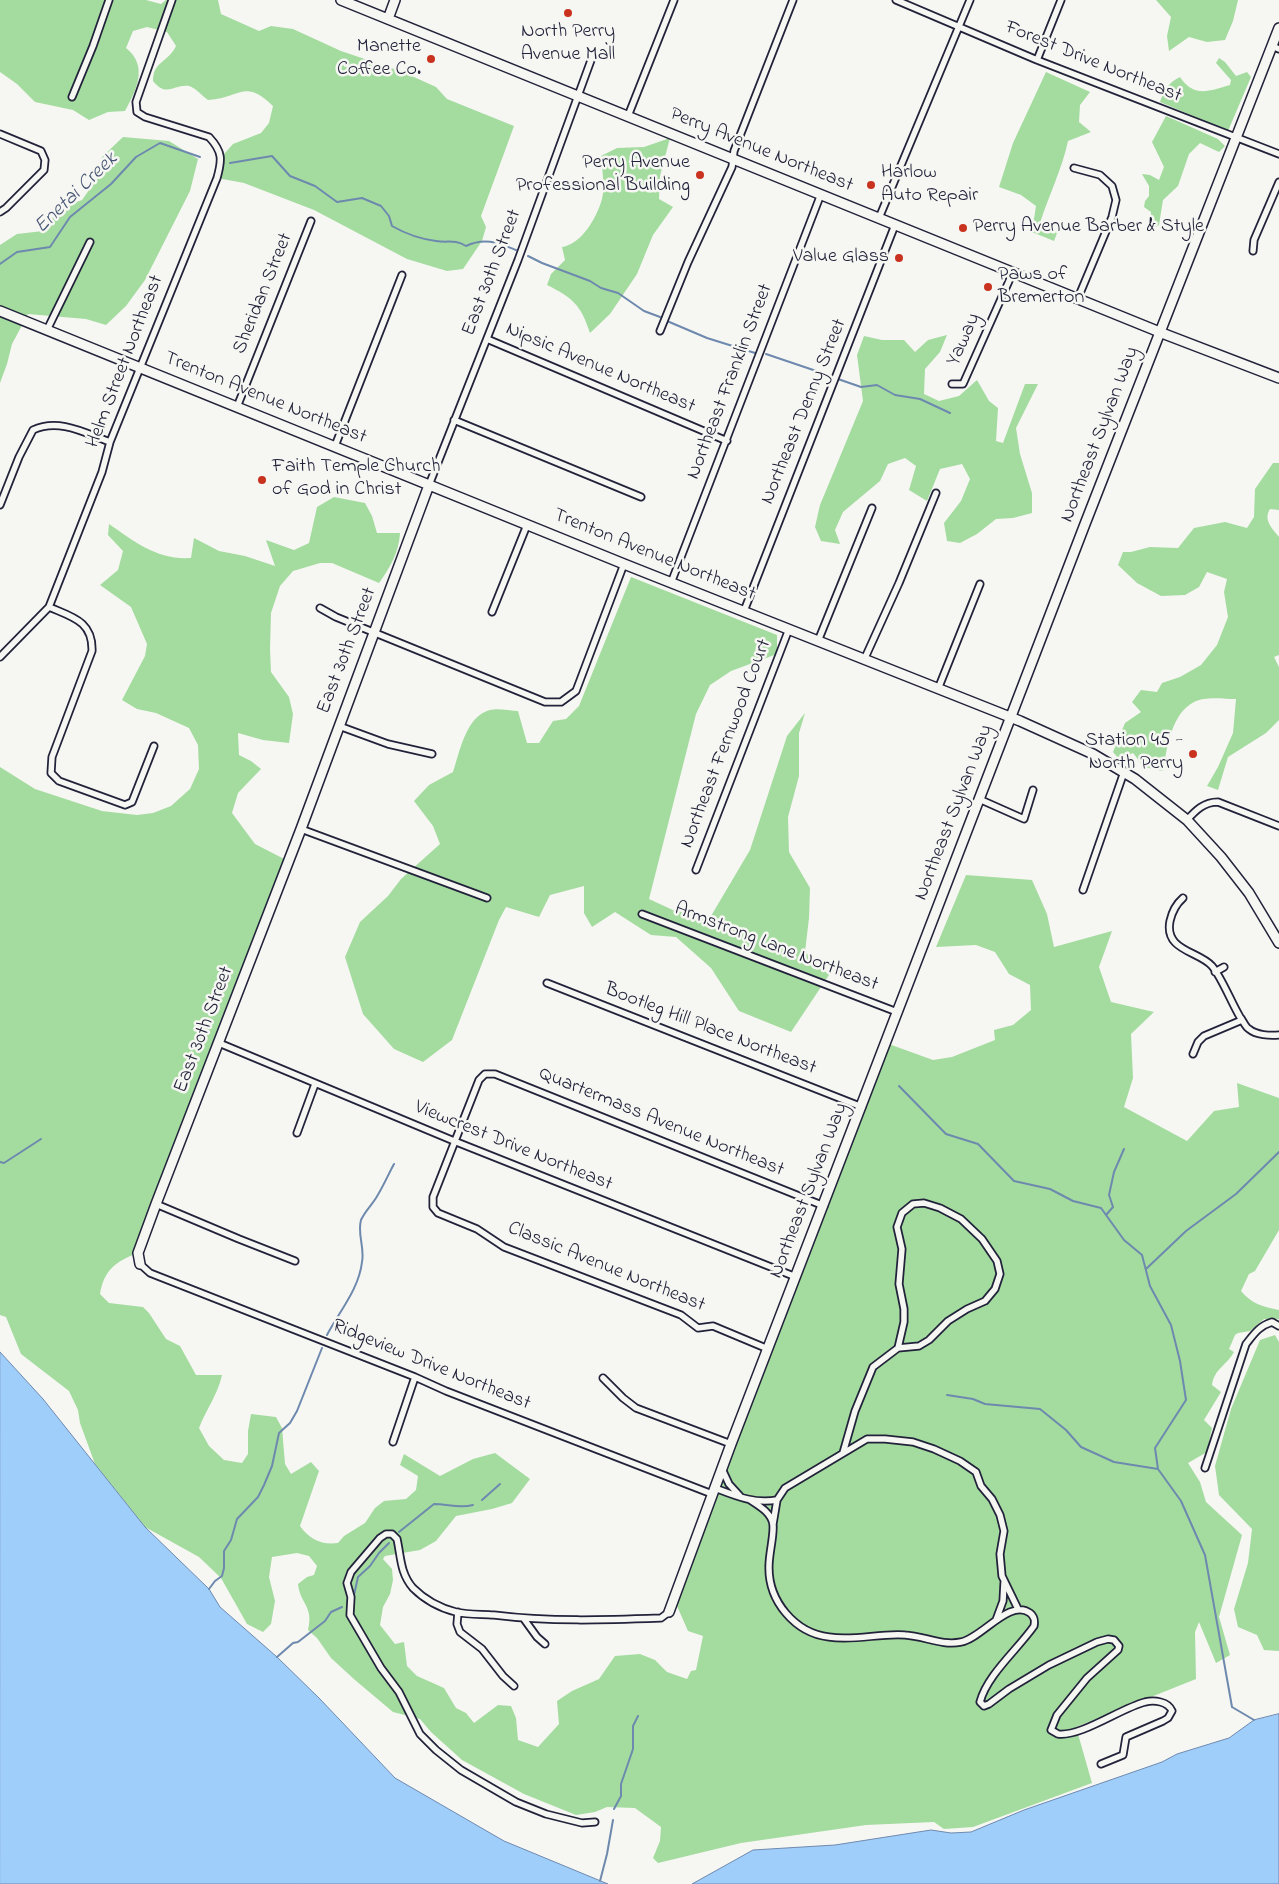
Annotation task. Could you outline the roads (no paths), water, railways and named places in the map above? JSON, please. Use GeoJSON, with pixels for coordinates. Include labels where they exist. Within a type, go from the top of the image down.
{"type":"FeatureCollection","features":[{"type":"Feature","properties":{"kind":"main road","name":"Perry Avenue Northeast"},"geometry":{"type":"LineString","coordinates":[[341,0],[1160,332],[1279,378]]}},
{"type":"Feature","properties":{"kind":"main road"},"geometry":{"type":"LineString","coordinates":[[388,19],[395,0]]}},
{"type":"Feature","properties":{"kind":"main road","name":"Northeast Sylvan Way"},"geometry":{"type":"LineString","coordinates":[[669,1612],[731,1444],[1160,332],[1236,138],[1276,48],[1279,28]]}},
{"type":"Feature","properties":{"kind":"main road","name":"Trenton Avenue Northeast"},"geometry":{"type":"LineString","coordinates":[[0,310],[527,525],[1011,718],[1088,751],[1149,789],[1187,820],[1221,857],[1249,893],[1279,943]]}},
{"type":"Feature","properties":{"kind":"main road","name":"East 30th Street"},"geometry":{"type":"LineString","coordinates":[[140,1264],[138,1253],[156,1204],[219,1043],[429,485]]}},
{"type":"Feature","properties":{"kind":"street"},"geometry":{"type":"LineString","coordinates":[[72,97],[109,0]]}},
{"type":"Feature","properties":{"kind":"street","name":"Helm Street Northeast"},"geometry":{"type":"LineString","coordinates":[[0,657],[49,607],[139,367],[217,178],[221,164],[221,153],[209,137],[145,117],[137,112],[136,102],[172,0]]}},
{"type":"Feature","properties":{"kind":"street"},"geometry":{"type":"LineString","coordinates":[[628,116],[674,0]]}},
{"type":"Feature","properties":{"kind":"street"},"geometry":{"type":"LineString","coordinates":[[660,331],[688,262],[732,167],[734,151],[793,0]]}},
{"type":"Feature","properties":{"kind":"street","name":"Forest Drive Northeast"},"geometry":{"type":"LineString","coordinates":[[896,0],[1037,60],[1279,154]]}},
{"type":"Feature","properties":{"kind":"street"},"geometry":{"type":"LineString","coordinates":[[879,218],[970,0]]}},
{"type":"Feature","properties":{"kind":"street"},"geometry":{"type":"LineString","coordinates":[[1037,60],[1061,0]]}},
{"type":"Feature","properties":{"kind":"street","name":"East 30th Street"},"geometry":{"type":"LineString","coordinates":[[429,485],[487,339],[594,52]]}},
{"type":"Feature","properties":{"kind":"street"},"geometry":{"type":"LineString","coordinates":[[0,134],[42,151],[45,160],[44,170],[0,212]]}},
{"type":"Feature","properties":{"kind":"street"},"geometry":{"type":"LineString","coordinates":[[1074,168],[1100,175],[1112,186],[1116,200],[1112,217],[1078,298]]}},
{"type":"Feature","properties":{"kind":"street"},"geometry":{"type":"LineString","coordinates":[[1252,251],[1257,232],[1279,182]]}},
{"type":"Feature","properties":{"kind":"street","name":"Northeast Franklin Street"},"geometry":{"type":"LineString","coordinates":[[671,583],[822,194]]}},
{"type":"Feature","properties":{"kind":"street","name":"Sheridan Street"},"geometry":{"type":"LineString","coordinates":[[237,407],[311,221]]}},
{"type":"Feature","properties":{"kind":"street","name":"Northeast Denny Street"},"geometry":{"type":"LineString","coordinates":[[744,611],[895,225]]}},
{"type":"Feature","properties":{"kind":"street"},"geometry":{"type":"LineString","coordinates":[[47,330],[90,242]]}},
{"type":"Feature","properties":{"kind":"street","name":"Yaway"},"geometry":{"type":"LineString","coordinates":[[952,384],[964,384],[1013,272]]}},
{"type":"Feature","properties":{"kind":"street"},"geometry":{"type":"LineString","coordinates":[[334,446],[402,275]]}},
{"type":"Feature","properties":{"kind":"street","name":"Nipsic Avenue Northeast"},"geometry":{"type":"LineString","coordinates":[[487,339],[727,440]]}},
{"type":"Feature","properties":{"kind":"street"},"geometry":{"type":"LineString","coordinates":[[454,420],[641,497]]}},
{"type":"Feature","properties":{"kind":"street"},"geometry":{"type":"LineString","coordinates":[[0,505],[18,458],[33,430],[51,424],[66,426],[110,442]]}},
{"type":"Feature","properties":{"kind":"street"},"geometry":{"type":"LineString","coordinates":[[864,660],[899,583],[936,493]]}},
{"type":"Feature","properties":{"kind":"street"},"geometry":{"type":"LineString","coordinates":[[818,641],[872,508]]}},
{"type":"Feature","properties":{"kind":"street"},"geometry":{"type":"LineString","coordinates":[[492,612],[527,525]]}},
{"type":"Feature","properties":{"kind":"street"},"geometry":{"type":"LineString","coordinates":[[320,608],[336,617],[545,702],[561,702],[576,691],[624,564]]}},
{"type":"Feature","properties":{"kind":"street"},"geometry":{"type":"LineString","coordinates":[[938,689],[980,584]]}},
{"type":"Feature","properties":{"kind":"street"},"geometry":{"type":"LineString","coordinates":[[49,607],[80,621],[88,629],[92,639],[92,650],[52,757],[51,773],[59,781],[125,805],[132,802],[154,746]]}},
{"type":"Feature","properties":{"kind":"street","name":"Northeast Fernwood Court"},"geometry":{"type":"LineString","coordinates":[[696,870],[789,629]]}},
{"type":"Feature","properties":{"kind":"street"},"geometry":{"type":"LineString","coordinates":[[338,726],[388,744],[432,754]]}},
{"type":"Feature","properties":{"kind":"street"},"geometry":{"type":"LineString","coordinates":[[1083,890],[1124,772]]}},
{"type":"Feature","properties":{"kind":"street"},"geometry":{"type":"LineString","coordinates":[[980,799],[1024,819],[1033,790]]}},
{"type":"Feature","properties":{"kind":"street"},"geometry":{"type":"LineString","coordinates":[[1187,820],[1202,806],[1210,802],[1218,802],[1279,826]]}},
{"type":"Feature","properties":{"kind":"street"},"geometry":{"type":"LineString","coordinates":[[300,829],[487,898]]}},
{"type":"Feature","properties":{"kind":"street"},"geometry":{"type":"LineString","coordinates":[[1183,898],[1176,905],[1169,925],[1175,942],[1182,949],[1210,964],[1248,1029],[1255,1032],[1279,1035]]}},
{"type":"Feature","properties":{"kind":"street","name":"Armstrong Lane Northeast"},"geometry":{"type":"LineString","coordinates":[[642,914],[897,1012]]}},
{"type":"Feature","properties":{"kind":"street"},"geometry":{"type":"LineString","coordinates":[[1216,972],[1224,967]]}},
{"type":"Feature","properties":{"kind":"street","name":"Bootleg Hill Place Northeast"},"geometry":{"type":"LineString","coordinates":[[547,983],[862,1107]]}},
{"type":"Feature","properties":{"kind":"street"},"geometry":{"type":"LineString","coordinates":[[1193,1054],[1198,1042],[1204,1036],[1242,1020]]}},
{"type":"Feature","properties":{"kind":"street","name":"Viewcrest Drive Northeast"},"geometry":{"type":"LineString","coordinates":[[219,1043],[454,1141],[796,1277]]}},
{"type":"Feature","properties":{"kind":"street","name":"Quartermass Avenue Northeast"},"geometry":{"type":"LineString","coordinates":[[454,1141],[479,1080],[485,1074],[495,1074],[824,1206]]}},
{"type":"Feature","properties":{"kind":"street"},"geometry":{"type":"LineString","coordinates":[[297,1133],[315,1084]]}},
{"type":"Feature","properties":{"kind":"street","name":"Classic Avenue Northeast"},"geometry":{"type":"LineString","coordinates":[[454,1141],[433,1197],[433,1207],[438,1213],[477,1230],[504,1247],[681,1315],[698,1328],[714,1326],[768,1349]]}},
{"type":"Feature","properties":{"kind":"street"},"geometry":{"type":"LineString","coordinates":[[844,1453],[855,1411],[873,1367],[898,1348],[919,1346],[929,1340],[948,1321],[967,1308],[985,1301],[995,1289],[1000,1274],[997,1260],[982,1238],[961,1219],[940,1208],[924,1203],[913,1204],[902,1212],[897,1227],[902,1249],[899,1284],[904,1309],[904,1322],[898,1348]]}},
{"type":"Feature","properties":{"kind":"street"},"geometry":{"type":"LineString","coordinates":[[156,1204],[239,1240],[295,1261]]}},
{"type":"Feature","properties":{"kind":"street","name":"Ridgeview Drive Northeast"},"geometry":{"type":"LineString","coordinates":[[140,1264],[150,1273],[415,1377],[452,1394],[714,1491],[747,1500]]}},
{"type":"Feature","properties":{"kind":"street"},"geometry":{"type":"LineString","coordinates":[[1205,1468],[1246,1344],[1256,1330],[1263,1325],[1272,1322],[1279,1326]]}},
{"type":"Feature","properties":{"kind":"street"},"geometry":{"type":"LineString","coordinates":[[393,1442],[415,1377]]}},
{"type":"Feature","properties":{"kind":"street"},"geometry":{"type":"LineString","coordinates":[[603,1378],[622,1398],[636,1408],[731,1444]]}},
{"type":"Feature","properties":{"kind":"street"},"geometry":{"type":"LineString","coordinates":[[996,1622],[1002,1601],[1003,1578],[1000,1554],[1004,1531],[1000,1515],[992,1499],[981,1486],[976,1472],[960,1461],[913,1442],[867,1439],[785,1488],[777,1500],[768,1569],[774,1594],[784,1612],[812,1633],[830,1638],[906,1635],[948,1643],[963,1642],[986,1629],[996,1622],[1006,1613],[1018,1609],[1028,1611],[1034,1616],[1034,1626],[1007,1658],[985,1689],[980,1702],[984,1706],[1049,1665],[1097,1642],[1108,1639],[1114,1640],[1119,1646],[1118,1650],[1087,1678],[1057,1715],[1050,1730],[1058,1734],[1073,1732],[1145,1702],[1163,1702],[1171,1707],[1172,1711],[1168,1718],[1126,1737],[1123,1755],[1101,1764]]}},
{"type":"Feature","properties":{"kind":"street"},"geometry":{"type":"LineString","coordinates":[[722,1469],[729,1484],[747,1500],[765,1510],[773,1524]]}},
{"type":"Feature","properties":{"kind":"street"},"geometry":{"type":"LineString","coordinates":[[747,1500],[766,1502],[777,1500]]}},
{"type":"Feature","properties":{"kind":"street"},"geometry":{"type":"LineString","coordinates":[[595,1822],[582,1823],[546,1814],[516,1802],[461,1770],[420,1734],[399,1692],[380,1668],[350,1615],[351,1597],[347,1584],[351,1572],[380,1538],[386,1534],[392,1534],[397,1539],[402,1570],[412,1586],[421,1595],[439,1606],[458,1612],[524,1619],[588,1620],[661,1618],[669,1612]]}},
{"type":"Feature","properties":{"kind":"street"},"geometry":{"type":"LineString","coordinates":[[1003,1578],[1018,1609]]}},
{"type":"Feature","properties":{"kind":"street"},"geometry":{"type":"LineString","coordinates":[[458,1612],[457,1624],[460,1632],[482,1649],[503,1676],[514,1686]]}},
{"type":"Feature","properties":{"kind":"street"},"geometry":{"type":"LineString","coordinates":[[524,1619],[538,1638],[545,1644]]}},
{"type":"Feature","properties":{"kind":"water"},"geometry":{"type":"Polygon","coordinates":[[[0,1352],[43,1399],[145,1527],[209,1589],[220,1607],[277,1657],[320,1699],[395,1778],[504,1841],[608,1884],[0,1884],[0,1352]]]}},
{"type":"Feature","properties":{"kind":"water"},"geometry":{"type":"Polygon","coordinates":[[[1279,1714],[1279,1884],[692,1884],[753,1850],[835,1845],[931,1830],[951,1833],[971,1832],[1024,1810],[1162,1762],[1177,1754],[1229,1738],[1254,1720],[1279,1714]]]}},
{"type":"Feature","properties":{"kind":"waterway","name":"Enetai Creek"},"geometry":{"type":"LineString","coordinates":[[0,264],[17,252],[50,247],[70,217],[111,184],[136,157],[160,143],[200,157]]}},
{"type":"Feature","properties":{"kind":"waterway","name":"Enetai Creek"},"geometry":{"type":"LineString","coordinates":[[230,163],[272,156],[290,176],[315,186],[337,202],[362,198],[381,206],[389,216],[392,226],[408,234],[466,246],[485,241],[516,250]]}},
{"type":"Feature","properties":{"kind":"waterway","name":"Enetai Creek"},"geometry":{"type":"LineString","coordinates":[[528,256],[590,281],[601,288],[618,293],[644,311],[660,317]]}},
{"type":"Feature","properties":{"kind":"waterway","name":"Enetai Creek"},"geometry":{"type":"LineString","coordinates":[[667,321],[707,338],[755,353]]}},
{"type":"Feature","properties":{"kind":"waterway","name":"Enetai Creek"},"geometry":{"type":"LineString","coordinates":[[766,354],[834,377]]}},
{"type":"Feature","properties":{"kind":"waterway","name":"Enetai Creek"},"geometry":{"type":"LineString","coordinates":[[838,379],[861,387],[877,385],[895,395],[920,399],[950,413]]}},
{"type":"Feature","properties":{"kind":"waterway"},"geometry":{"type":"LineString","coordinates":[[899,1086],[946,1134],[978,1144],[1014,1181],[1050,1189],[1073,1201],[1101,1208],[1124,1240],[1142,1255],[1150,1286],[1171,1325],[1180,1361],[1186,1400],[1155,1448],[1158,1469],[1181,1501],[1205,1555],[1232,1707],[1254,1720]]}},
{"type":"Feature","properties":{"kind":"waterway"},"geometry":{"type":"LineString","coordinates":[[0,1162],[4,1163],[41,1139]]}},
{"type":"Feature","properties":{"kind":"waterway"},"geometry":{"type":"LineString","coordinates":[[1106,1215],[1113,1207],[1109,1195],[1114,1172],[1124,1149]]}},
{"type":"Feature","properties":{"kind":"waterway"},"geometry":{"type":"LineString","coordinates":[[1146,1269],[1186,1231],[1236,1194],[1279,1152]]}},
{"type":"Feature","properties":{"kind":"waterway"},"geometry":{"type":"LineString","coordinates":[[327,1335],[353,1291],[360,1272],[363,1257],[360,1230],[361,1220],[379,1194],[394,1164]]}},
{"type":"Feature","properties":{"kind":"waterway"},"geometry":{"type":"LineString","coordinates":[[209,1589],[222,1576],[224,1551],[231,1540],[237,1519],[258,1497],[264,1485],[272,1466],[279,1433],[290,1423],[297,1411],[322,1348]]}},
{"type":"Feature","properties":{"kind":"waterway"},"geometry":{"type":"LineString","coordinates":[[947,1395],[973,1399],[985,1404],[1040,1409],[1066,1430],[1081,1447],[1114,1462],[1158,1469]]}},
{"type":"Feature","properties":{"kind":"waterway"},"geometry":{"type":"LineString","coordinates":[[482,1500],[500,1484]]}},
{"type":"Feature","properties":{"kind":"waterway"},"geometry":{"type":"LineString","coordinates":[[399,1532],[434,1504],[473,1505]]}},
{"type":"Feature","properties":{"kind":"waterway"},"geometry":{"type":"LineString","coordinates":[[354,1595],[358,1577],[389,1543]]}},
{"type":"Feature","properties":{"kind":"waterway"},"geometry":{"type":"LineString","coordinates":[[277,1657],[293,1643],[298,1642],[325,1621],[331,1612],[342,1607]]}},
{"type":"Feature","properties":{"kind":"waterway"},"geometry":{"type":"LineString","coordinates":[[614,1809],[621,1796],[621,1784],[633,1749],[633,1726],[638,1716]]}},
{"type":"Feature","properties":{"kind":"waterway"},"geometry":{"type":"LineString","coordinates":[[600,1881],[613,1820]]}},
{"type":"Feature","properties":{"kind":"place","name":"North Perry Avenue Mall"},"geometry":{"type":"Point","coordinates":[568,13]}},
{"type":"Feature","properties":{"kind":"place","name":"Manette Coffee Co."},"geometry":{"type":"Point","coordinates":[431,59]}},
{"type":"Feature","properties":{"kind":"place","name":"Perry Avenue Professional Building"},"geometry":{"type":"Point","coordinates":[700,175]}},
{"type":"Feature","properties":{"kind":"place","name":"Harlow Auto Repair"},"geometry":{"type":"Point","coordinates":[871,185]}},
{"type":"Feature","properties":{"kind":"place","name":"Perry Avenue Barber & Style"},"geometry":{"type":"Point","coordinates":[963,228]}},
{"type":"Feature","properties":{"kind":"place","name":"Value Glass"},"geometry":{"type":"Point","coordinates":[899,258]}},
{"type":"Feature","properties":{"kind":"place","name":"Paws of Bremerton"},"geometry":{"type":"Point","coordinates":[988,287]}},
{"type":"Feature","properties":{"kind":"place","name":"Faith Temple Church of God in Christ"},"geometry":{"type":"Point","coordinates":[262,480]}},
{"type":"Feature","properties":{"kind":"place","name":"Station 45 - North Perry"},"geometry":{"type":"Point","coordinates":[1193,754]}}]}
